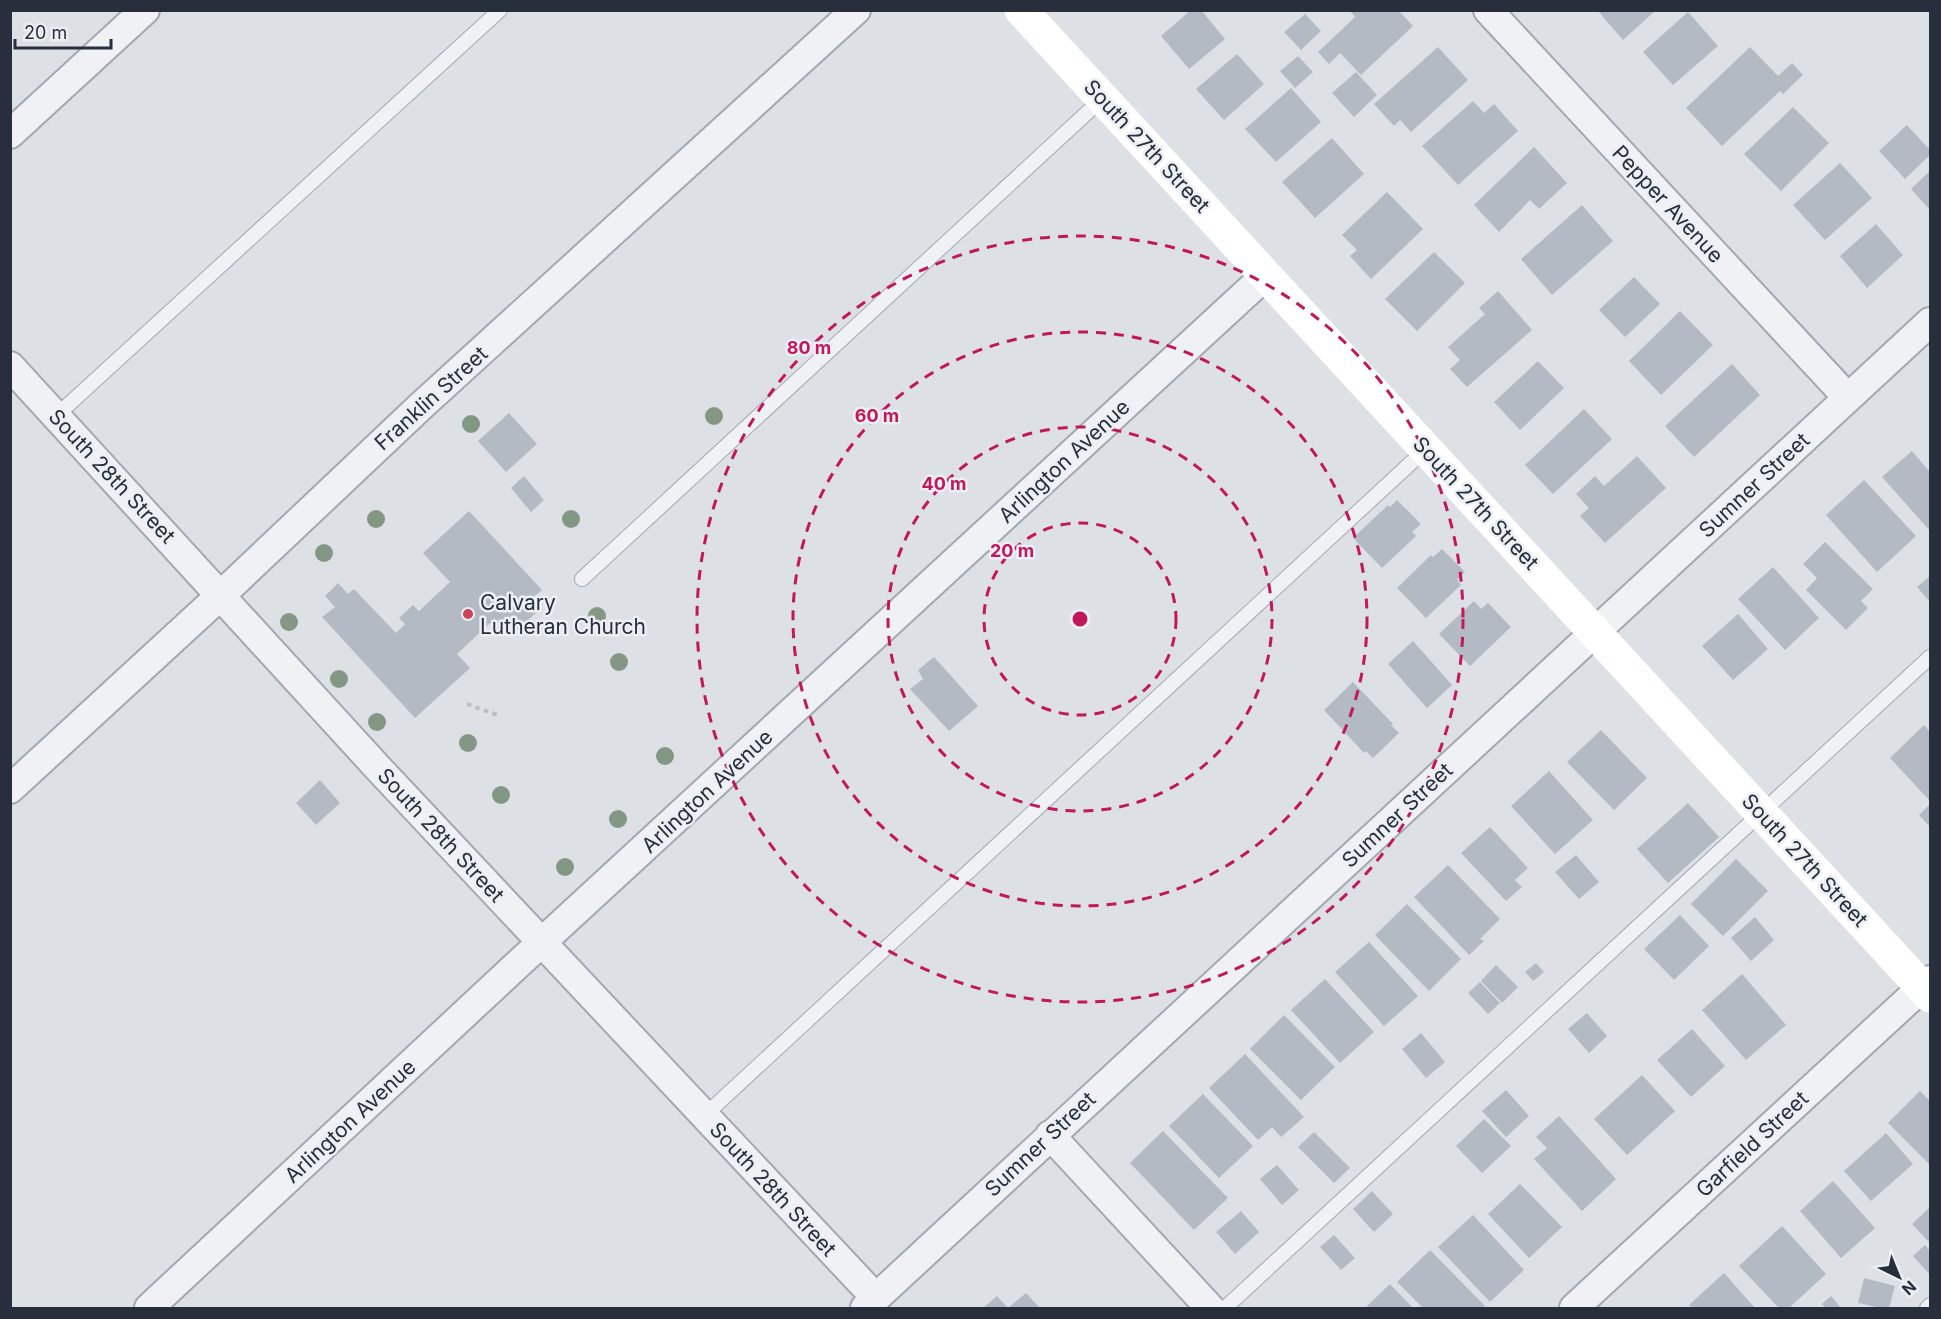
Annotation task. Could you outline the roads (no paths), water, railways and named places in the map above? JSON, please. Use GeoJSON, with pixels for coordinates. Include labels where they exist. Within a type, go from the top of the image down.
{"type":"FeatureCollection","features":[{"type":"Feature","properties":{"kind":"main road","name":"South 27th Street"},"geometry":{"type":"LineString","coordinates":[[1021,10],[1595,633],[1928,988]]}},
{"type":"Feature","properties":{"kind":"street"},"geometry":{"type":"LineString","coordinates":[[10,134],[145,10]]}},
{"type":"Feature","properties":{"kind":"street","name":"Franklin Street"},"geometry":{"type":"LineString","coordinates":[[10,789],[421,406],[856,10]]}},
{"type":"Feature","properties":{"kind":"street","name":"Pepper Avenue"},"geometry":{"type":"LineString","coordinates":[[1488,10],[1848,398]]}},
{"type":"Feature","properties":{"kind":"street","name":"Arlington Avenue"},"geometry":{"type":"LineString","coordinates":[[149,1308],[1266,275]]}},
{"type":"Feature","properties":{"kind":"street","name":"Sumner Street"},"geometry":{"type":"LineString","coordinates":[[870,1303],[1930,322]]}},
{"type":"Feature","properties":{"kind":"street","name":"South 28th Street"},"geometry":{"type":"LineString","coordinates":[[10,366],[378,768],[704,1116],[870,1303]]}},
{"type":"Feature","properties":{"kind":"street","name":"Garfield Street"},"geometry":{"type":"LineString","coordinates":[[1574,1308],[1928,988]]}},
{"type":"Feature","properties":{"kind":"street"},"geometry":{"type":"LineString","coordinates":[[1050,1135],[1210,1308]]}},
{"type":"Feature","properties":{"kind":"lane"},"geometry":{"type":"LineString","coordinates":[[56,416],[500,10]]}},
{"type":"Feature","properties":{"kind":"lane"},"geometry":{"type":"LineString","coordinates":[[582,579],[1103,98]]}},
{"type":"Feature","properties":{"kind":"lane"},"geometry":{"type":"LineString","coordinates":[[704,1116],[1426,449]]}},
{"type":"Feature","properties":{"kind":"lane"},"geometry":{"type":"LineString","coordinates":[[1225,1308],[1930,657]]}},
{"type":"Feature","properties":{"kind":"lane"},"geometry":{"type":"LineString","coordinates":[[1927,1308],[1930,1305]]}},
{"type":"Feature","properties":{"kind":"place","name":"Calvary Lutheran Church"},"geometry":{"type":"Point","coordinates":[468,614]}}]}
